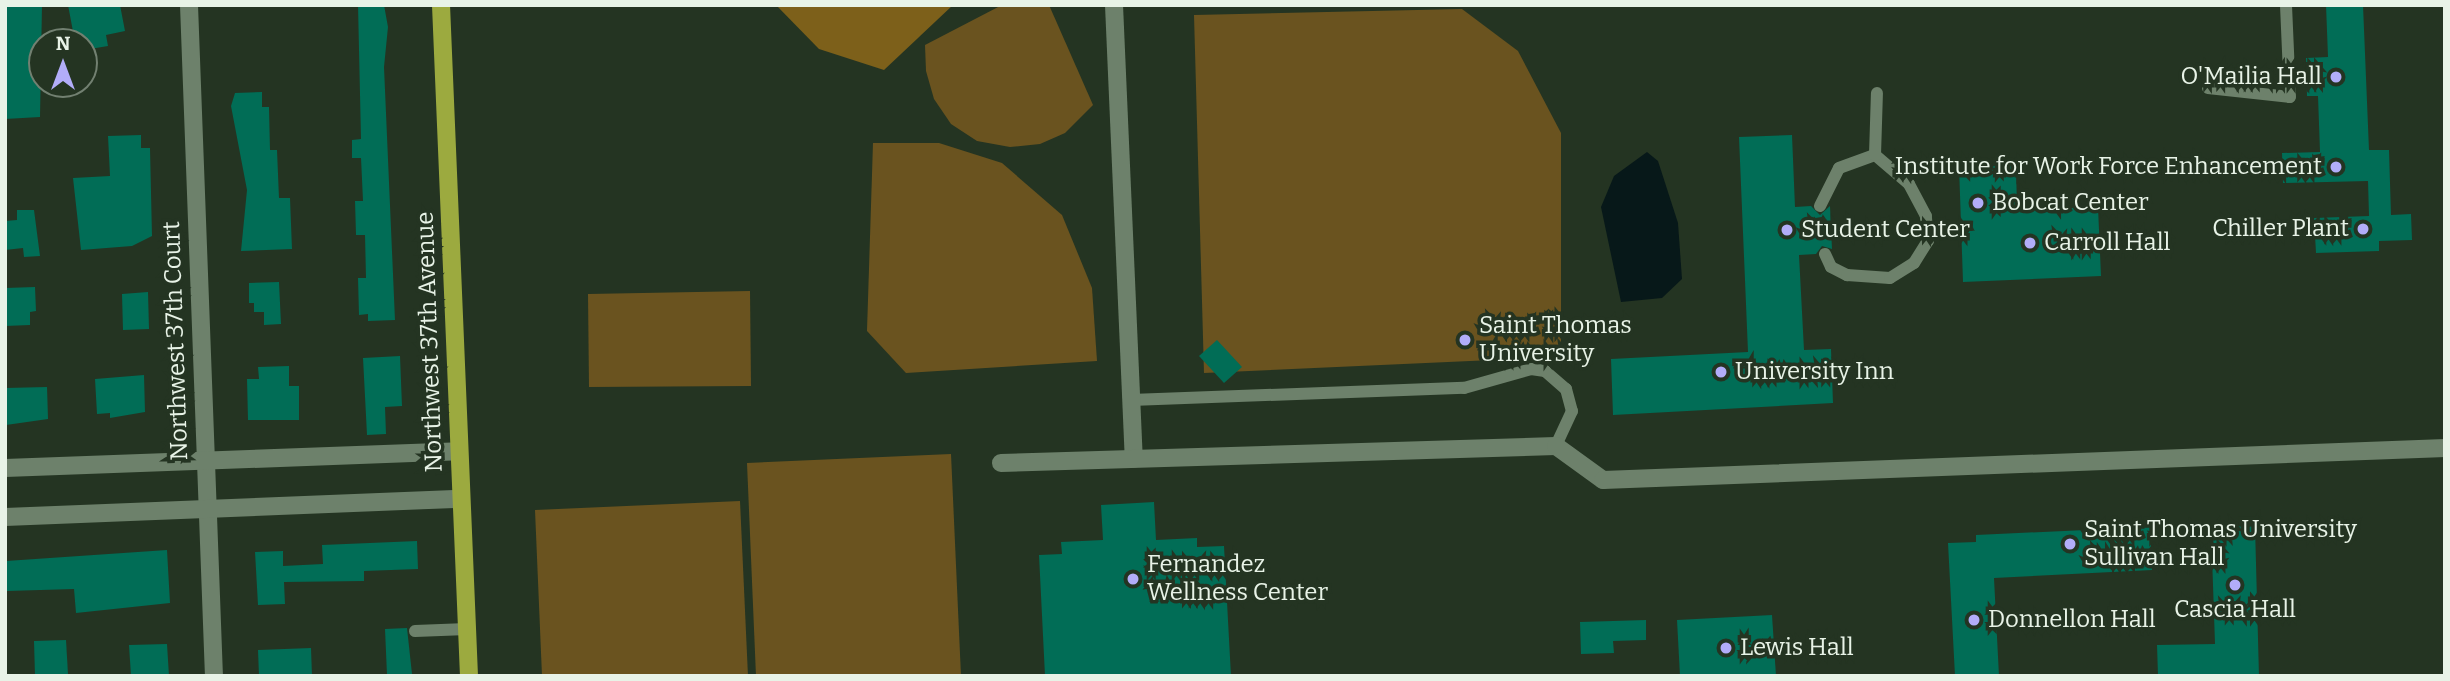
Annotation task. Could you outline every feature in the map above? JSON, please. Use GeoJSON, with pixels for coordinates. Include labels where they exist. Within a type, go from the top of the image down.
{"type":"FeatureCollection","features":[{"type":"Feature","properties":{"kind":"main road","name":"Northwest 37th Avenue"},"geometry":{"type":"LineString","coordinates":[[441,5],[469,676]]}},
{"type":"Feature","properties":{"kind":"street","name":"Northwest 37th Court"},"geometry":{"type":"LineString","coordinates":[[189,5],[214,676]]}},
{"type":"Feature","properties":{"kind":"street"},"geometry":{"type":"LineString","coordinates":[[1114,5],[1134,459]]}},
{"type":"Feature","properties":{"kind":"street"},"geometry":{"type":"LineString","coordinates":[[1001,463],[1556,446],[1603,480],[2445,448]]}},
{"type":"Feature","properties":{"kind":"street"},"geometry":{"type":"LineString","coordinates":[[5,468],[459,451]]}},
{"type":"Feature","properties":{"kind":"street"},"geometry":{"type":"LineString","coordinates":[[5,517],[461,499]]}},
{"type":"Feature","properties":{"kind":"lane"},"geometry":{"type":"LineString","coordinates":[[2208,89],[2290,97],[2286,5]]}},
{"type":"Feature","properties":{"kind":"lane"},"geometry":{"type":"LineString","coordinates":[[1875,155],[1877,93]]}},
{"type":"Feature","properties":{"kind":"lane"},"geometry":{"type":"LineString","coordinates":[[1820,206],[1839,168],[1875,155]]}},
{"type":"Feature","properties":{"kind":"lane"},"geometry":{"type":"LineString","coordinates":[[1825,254],[1831,267],[1847,275],[1890,278],[1914,263],[1928,241],[1926,216],[1909,184],[1875,155]]}},
{"type":"Feature","properties":{"kind":"lane"},"geometry":{"type":"LineString","coordinates":[[1131,400],[1464,388],[1531,369],[1545,371],[1566,389],[1572,411],[1556,446]]}},
{"type":"Feature","properties":{"kind":"lane"},"geometry":{"type":"LineString","coordinates":[[415,631],[467,629]]}},
{"type":"Feature","properties":{"kind":"shaded area"},"geometry":{"type":"Polygon","coordinates":[[[776,5],[953,5],[884,70],[819,49],[776,5]]]}},
{"type":"Feature","properties":{"kind":"shaded area"},"geometry":{"type":"Polygon","coordinates":[[[1002,5],[1049,5],[1093,105],[1065,133],[1040,144],[1010,147],[977,141],[951,124],[934,99],[926,71],[925,45],[1002,5]]]}},
{"type":"Feature","properties":{"kind":"shaded area"},"geometry":{"type":"Polygon","coordinates":[[[1462,9],[1518,51],[1561,133],[1561,357],[1204,373],[1194,15],[1462,9]]]}},
{"type":"Feature","properties":{"kind":"shaded area"},"geometry":{"type":"Polygon","coordinates":[[[873,143],[939,143],[1002,163],[1062,215],[1092,288],[1097,361],[906,373],[867,331],[873,143]]]}},
{"type":"Feature","properties":{"kind":"shaded area"},"geometry":{"type":"Polygon","coordinates":[[[1647,152],[1658,161],[1678,223],[1682,279],[1662,298],[1621,302],[1601,207],[1614,176],[1647,152]]]}},
{"type":"Feature","properties":{"kind":"shaded area"},"geometry":{"type":"Polygon","coordinates":[[[750,291],[751,386],[589,387],[588,294],[750,291]]]}},
{"type":"Feature","properties":{"kind":"shaded area"},"geometry":{"type":"Polygon","coordinates":[[[951,454],[961,676],[756,676],[747,463],[951,454]]]}},
{"type":"Feature","properties":{"kind":"shaded area"},"geometry":{"type":"Polygon","coordinates":[[[740,501],[748,676],[542,676],[535,510],[740,501]]]}},
{"type":"Feature","properties":{"kind":"building"},"geometry":{"type":"Polygon","coordinates":[[[5,5],[42,5],[42,28],[28,28],[28,98],[40,98],[40,117],[5,119],[5,5]]]}},
{"type":"Feature","properties":{"kind":"building"},"geometry":{"type":"Polygon","coordinates":[[[68,5],[120,5],[125,31],[106,35],[108,46],[98,48],[98,28],[72,28],[68,5]]]}},
{"type":"Feature","properties":{"kind":"building"},"geometry":{"type":"Polygon","coordinates":[[[358,5],[384,5],[388,27],[384,67],[395,320],[368,321],[368,314],[359,315],[358,278],[366,278],[365,235],[356,235],[355,201],[363,201],[361,158],[352,158],[352,140],[361,139],[358,5]]]}},
{"type":"Feature","properties":{"kind":"building"},"geometry":{"type":"Polygon","coordinates":[[[2326,5],[2363,5],[2369,150],[2389,150],[2391,215],[2411,214],[2412,240],[2379,241],[2379,251],[2316,253],[2314,218],[2369,216],[2368,181],[2283,183],[2282,153],[2320,152],[2318,96],[2307,96],[2306,58],[2328,57],[2326,5]]]}},
{"type":"Feature","properties":{"kind":"building"},"geometry":{"type":"Polygon","coordinates":[[[262,92],[262,107],[269,107],[270,150],[277,150],[279,198],[290,198],[292,249],[241,251],[247,190],[231,106],[235,93],[262,92]]]}},
{"type":"Feature","properties":{"kind":"building"},"geometry":{"type":"Polygon","coordinates":[[[141,135],[141,148],[150,148],[152,236],[132,246],[81,250],[73,178],[110,176],[108,136],[141,135]]]}},
{"type":"Feature","properties":{"kind":"building"},"geometry":{"type":"Polygon","coordinates":[[[1792,135],[1795,207],[1811,206],[1820,215],[1830,206],[1832,249],[1822,246],[1816,254],[1799,255],[1804,350],[1831,349],[1833,403],[1613,415],[1611,359],[1748,352],[1739,137],[1792,135]]]}},
{"type":"Feature","properties":{"kind":"building","name":"Carroll Hall"},"geometry":{"type":"Polygon","coordinates":[[[2016,164],[2017,210],[2098,207],[2101,276],[1963,282],[1959,166],[2016,164]]]}},
{"type":"Feature","properties":{"kind":"building"},"geometry":{"type":"Polygon","coordinates":[[[17,210],[34,210],[40,256],[24,257],[23,248],[5,250],[5,221],[17,220],[17,210]]]}},
{"type":"Feature","properties":{"kind":"building"},"geometry":{"type":"Polygon","coordinates":[[[279,282],[281,324],[264,325],[264,312],[254,312],[254,303],[249,303],[249,283],[279,282]]]}},
{"type":"Feature","properties":{"kind":"building"},"geometry":{"type":"Polygon","coordinates":[[[35,287],[36,311],[30,312],[30,325],[5,326],[5,288],[35,287]]]}},
{"type":"Feature","properties":{"kind":"building"},"geometry":{"type":"Polygon","coordinates":[[[148,292],[149,329],[123,330],[122,294],[148,292]]]}},
{"type":"Feature","properties":{"kind":"building"},"geometry":{"type":"Polygon","coordinates":[[[1217,340],[1242,367],[1224,383],[1199,356],[1217,340]]]}},
{"type":"Feature","properties":{"kind":"building"},"geometry":{"type":"Polygon","coordinates":[[[400,356],[402,406],[385,407],[386,434],[367,435],[363,358],[400,356]]]}},
{"type":"Feature","properties":{"kind":"building"},"geometry":{"type":"Polygon","coordinates":[[[289,366],[289,386],[299,386],[299,420],[248,420],[247,379],[259,379],[258,367],[289,366]]]}},
{"type":"Feature","properties":{"kind":"building"},"geometry":{"type":"Polygon","coordinates":[[[144,375],[145,412],[110,418],[110,413],[97,414],[95,379],[144,375]]]}},
{"type":"Feature","properties":{"kind":"building"},"geometry":{"type":"Polygon","coordinates":[[[47,387],[48,419],[6,425],[5,388],[47,387]]]}},
{"type":"Feature","properties":{"kind":"building","name":"Fernandez Wellness Center"},"geometry":{"type":"Polygon","coordinates":[[[1154,502],[1156,540],[1197,538],[1197,547],[1224,546],[1231,676],[1045,676],[1039,555],[1062,554],[1061,542],[1103,540],[1101,505],[1154,502]]]}},
{"type":"Feature","properties":{"kind":"building","name":"Cascia Hall"},"geometry":{"type":"Polygon","coordinates":[[[2255,526],[2259,676],[2158,676],[2157,645],[2215,644],[2211,527],[2255,526]]]}},
{"type":"Feature","properties":{"kind":"building"},"geometry":{"type":"Polygon","coordinates":[[[2150,527],[2152,570],[1994,578],[1999,676],[1955,676],[1948,543],[1976,542],[1976,535],[2150,527]]]}},
{"type":"Feature","properties":{"kind":"building"},"geometry":{"type":"Polygon","coordinates":[[[417,541],[418,569],[364,571],[364,581],[284,582],[285,604],[258,605],[255,552],[283,551],[283,566],[323,564],[322,545],[417,541]]]}},
{"type":"Feature","properties":{"kind":"building"},"geometry":{"type":"Polygon","coordinates":[[[167,550],[170,603],[76,613],[74,589],[7,591],[6,561],[167,550]]]}},
{"type":"Feature","properties":{"kind":"building","name":"Lewis Hall"},"geometry":{"type":"Polygon","coordinates":[[[1772,615],[1776,676],[1680,676],[1677,620],[1772,615]]]}},
{"type":"Feature","properties":{"kind":"building"},"geometry":{"type":"Polygon","coordinates":[[[1646,620],[1646,640],[1613,641],[1614,653],[1581,654],[1580,622],[1646,620]]]}},
{"type":"Feature","properties":{"kind":"building"},"geometry":{"type":"Polygon","coordinates":[[[407,628],[412,674],[387,675],[385,629],[407,628]]]}},
{"type":"Feature","properties":{"kind":"building"},"geometry":{"type":"Polygon","coordinates":[[[66,640],[68,674],[35,676],[34,641],[66,640]]]}},
{"type":"Feature","properties":{"kind":"building"},"geometry":{"type":"Polygon","coordinates":[[[167,644],[169,676],[131,676],[129,645],[167,644]]]}},
{"type":"Feature","properties":{"kind":"building"},"geometry":{"type":"Polygon","coordinates":[[[311,648],[312,676],[259,676],[258,650],[311,648]]]}},
{"type":"Feature","properties":{"kind":"place","name":"O'Mailia Hall"},"geometry":{"type":"Point","coordinates":[2336,77]}},
{"type":"Feature","properties":{"kind":"place","name":"Institute for Work Force Enhancement"},"geometry":{"type":"Point","coordinates":[2336,167]}},
{"type":"Feature","properties":{"kind":"place","name":"Bobcat Center"},"geometry":{"type":"Point","coordinates":[1978,203]}},
{"type":"Feature","properties":{"kind":"place","name":"Chiller Plant"},"geometry":{"type":"Point","coordinates":[2363,229]}},
{"type":"Feature","properties":{"kind":"place","name":"Student Center"},"geometry":{"type":"Point","coordinates":[1787,230]}},
{"type":"Feature","properties":{"kind":"place","name":"Carroll Hall"},"geometry":{"type":"Point","coordinates":[2030,243]}},
{"type":"Feature","properties":{"kind":"place","name":"Saint Thomas University"},"geometry":{"type":"Point","coordinates":[1465,340]}},
{"type":"Feature","properties":{"kind":"place","name":"University Inn"},"geometry":{"type":"Point","coordinates":[1721,372]}},
{"type":"Feature","properties":{"kind":"place","name":"Saint Thomas University Sullivan Hall"},"geometry":{"type":"Point","coordinates":[2070,544]}},
{"type":"Feature","properties":{"kind":"place","name":"Fernandez Wellness Center"},"geometry":{"type":"Point","coordinates":[1133,579]}},
{"type":"Feature","properties":{"kind":"place","name":"Cascia Hall"},"geometry":{"type":"Point","coordinates":[2235,585]}},
{"type":"Feature","properties":{"kind":"place","name":"Donnellon Hall"},"geometry":{"type":"Point","coordinates":[1974,620]}},
{"type":"Feature","properties":{"kind":"place","name":"Lewis Hall"},"geometry":{"type":"Point","coordinates":[1726,648]}}]}
